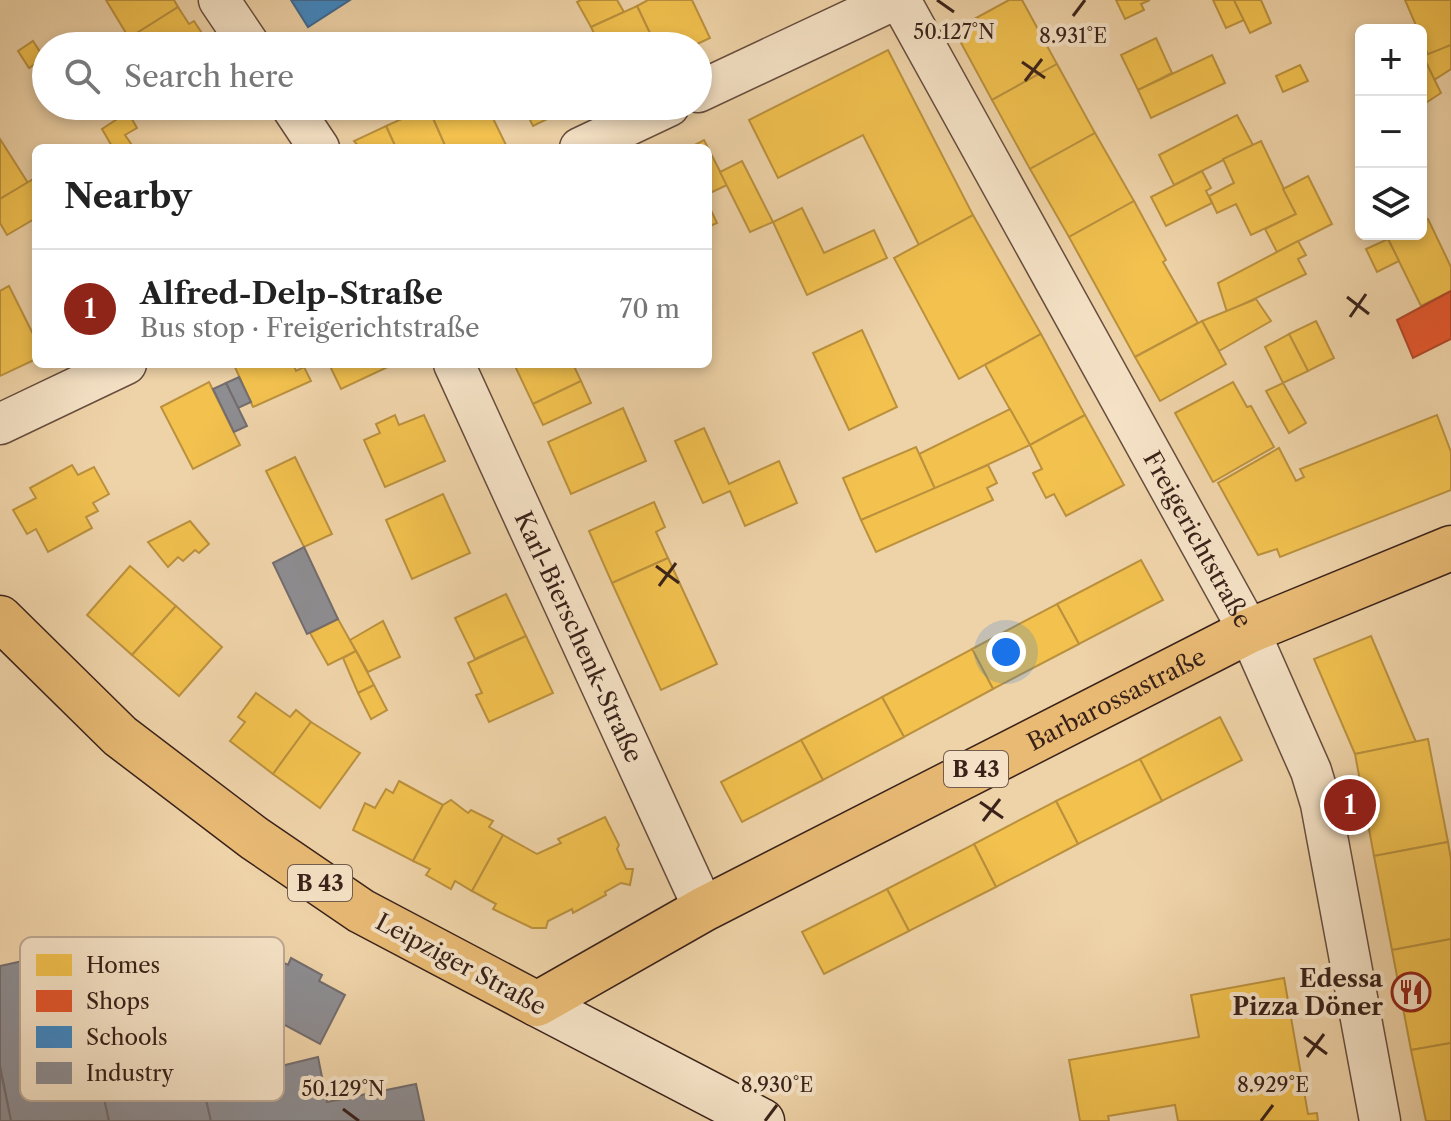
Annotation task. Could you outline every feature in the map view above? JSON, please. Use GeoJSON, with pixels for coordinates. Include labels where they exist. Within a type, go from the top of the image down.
{"type":"FeatureCollection","features":[{"type":"Feature","properties":{"kind":"main road","name":"Barbarossastraße"},"geometry":{"type":"LineString","coordinates":[[537,1004],[704,909],[1249,631],[1451,548]]}},
{"type":"Feature","properties":{"kind":"main road","name":"Leipziger Straße"},"geometry":{"type":"LineString","coordinates":[[0,618],[120,736],[254,838],[361,911],[762,1121]]}},
{"type":"Feature","properties":{"kind":"street"},"geometry":{"type":"LineString","coordinates":[[219,0],[241,32]]}},
{"type":"Feature","properties":{"kind":"street"},"geometry":{"type":"LineString","coordinates":[[712,86],[897,0]]}},
{"type":"Feature","properties":{"kind":"street","name":"Freigerichtstraße"},"geometry":{"type":"LineString","coordinates":[[897,0],[1249,631],[1311,771],[1321,804],[1380,1121]]}},
{"type":"Feature","properties":{"kind":"street"},"geometry":{"type":"LineString","coordinates":[[300,120],[316,144]]}},
{"type":"Feature","properties":{"kind":"street"},"geometry":{"type":"LineString","coordinates":[[588,144],[639,120]]}},
{"type":"Feature","properties":{"kind":"street"},"geometry":{"type":"LineString","coordinates":[[0,424],[118,368]]}},
{"type":"Feature","properties":{"kind":"street","name":"Karl-Bierschenk-Straße"},"geometry":{"type":"LineString","coordinates":[[456,368],[704,909]]}},
{"type":"Feature","properties":{"kind":"building: Homes"},"geometry":{"type":"Polygon","coordinates":[[[106,0],[174,0],[178,7],[138,32],[125,32],[106,0]]]}},
{"type":"Feature","properties":{"kind":"building: Homes"},"geometry":{"type":"Polygon","coordinates":[[[617,0],[624,12],[591,27],[577,2],[617,0]]]}},
{"type":"Feature","properties":{"kind":"building: Homes"},"geometry":{"type":"Polygon","coordinates":[[[648,0],[692,0],[707,32],[649,32],[637,6],[648,0]]]}},
{"type":"Feature","properties":{"kind":"building: Homes"},"geometry":{"type":"Polygon","coordinates":[[[1009,0],[1022,0],[1057,64],[992,100],[954,30],[1009,0]]]}},
{"type":"Feature","properties":{"kind":"building: Homes"},"geometry":{"type":"Polygon","coordinates":[[[1116,0],[1150,0],[1141,4],[1144,10],[1125,19],[1116,0]]]}},
{"type":"Feature","properties":{"kind":"building: Homes"},"geometry":{"type":"Polygon","coordinates":[[[1213,0],[1234,0],[1244,20],[1226,28],[1213,0]]]}},
{"type":"Feature","properties":{"kind":"building: Homes"},"geometry":{"type":"Polygon","coordinates":[[[1234,0],[1261,0],[1271,23],[1250,33],[1234,0]]]}},
{"type":"Feature","properties":{"kind":"building: Homes"},"geometry":{"type":"Polygon","coordinates":[[[1405,0],[1451,0],[1451,45],[1428,55],[1427,24],[1415,24],[1405,0]]]}},
{"type":"Feature","properties":{"kind":"building: Homes"},"geometry":{"type":"Polygon","coordinates":[[[637,6],[649,32],[593,32],[591,27],[637,6]]]}},
{"type":"Feature","properties":{"kind":"building: Homes"},"geometry":{"type":"Polygon","coordinates":[[[178,7],[189,24],[194,21],[201,32],[138,32],[178,7]]]}},
{"type":"Feature","properties":{"kind":"building: Homes"},"geometry":{"type":"Polygon","coordinates":[[[1156,38],[1172,73],[1138,90],[1121,55],[1156,38]]]}},
{"type":"Feature","properties":{"kind":"building: Homes"},"geometry":{"type":"Polygon","coordinates":[[[32,42],[32,66],[29,68],[18,51],[32,42]]]}},
{"type":"Feature","properties":{"kind":"building: Homes"},"geometry":{"type":"Polygon","coordinates":[[[1451,45],[1451,69],[1434,80],[1427,65],[1427,54],[1451,45]]]}},
{"type":"Feature","properties":{"kind":"building: Homes"},"geometry":{"type":"Polygon","coordinates":[[[888,50],[973,215],[919,245],[863,135],[778,178],[749,120],[888,50]]]}},
{"type":"Feature","properties":{"kind":"building: Homes"},"geometry":{"type":"Polygon","coordinates":[[[1212,55],[1225,83],[1151,118],[1138,90],[1212,55]]]}},
{"type":"Feature","properties":{"kind":"building: Homes"},"geometry":{"type":"Polygon","coordinates":[[[1057,64],[1095,133],[1030,169],[992,100],[1057,64]]]}},
{"type":"Feature","properties":{"kind":"building: Homes"},"geometry":{"type":"Polygon","coordinates":[[[1427,64],[1441,93],[1427,102],[1427,64]]]}},
{"type":"Feature","properties":{"kind":"building: Homes"},"geometry":{"type":"Polygon","coordinates":[[[1300,65],[1308,81],[1283,92],[1276,76],[1300,65]]]}},
{"type":"Feature","properties":{"kind":"building: Homes"},"geometry":{"type":"Polygon","coordinates":[[[1237,115],[1253,145],[1174,185],[1159,155],[1237,115]]]}},
{"type":"Feature","properties":{"kind":"building: Homes"},"geometry":{"type":"Polygon","coordinates":[[[116,120],[132,120],[137,128],[125,135],[131,144],[111,144],[102,129],[116,120]]]}},
{"type":"Feature","properties":{"kind":"building: Homes"},"geometry":{"type":"Polygon","coordinates":[[[399,120],[434,120],[444,144],[394,144],[386,126],[399,120]]]}},
{"type":"Feature","properties":{"kind":"building: Homes"},"geometry":{"type":"Polygon","coordinates":[[[434,120],[494,120],[506,144],[444,144],[434,120]]]}},
{"type":"Feature","properties":{"kind":"building: Homes"},"geometry":{"type":"Polygon","coordinates":[[[530,120],[545,120],[533,126],[530,120]]]}},
{"type":"Feature","properties":{"kind":"building: Homes"},"geometry":{"type":"Polygon","coordinates":[[[386,126],[394,144],[357,144],[354,141],[386,126]]]}},
{"type":"Feature","properties":{"kind":"building: Homes"},"geometry":{"type":"Polygon","coordinates":[[[1095,133],[1134,201],[1069,237],[1030,169],[1095,133]]]}},
{"type":"Feature","properties":{"kind":"building: Homes"},"geometry":{"type":"Polygon","coordinates":[[[0,139],[28,183],[0,199],[0,139]]]}},
{"type":"Feature","properties":{"kind":"building: Homes"},"geometry":{"type":"Polygon","coordinates":[[[1261,141],[1296,214],[1251,235],[1236,204],[1217,213],[1209,196],[1234,183],[1223,159],[1261,141]]]}},
{"type":"Feature","properties":{"kind":"building: Homes"},"geometry":{"type":"Polygon","coordinates":[[[712,156],[727,185],[712,192],[712,156]]]}},
{"type":"Feature","properties":{"kind":"building: Homes"},"geometry":{"type":"Polygon","coordinates":[[[742,161],[773,222],[750,232],[720,172],[742,161]]]}},
{"type":"Feature","properties":{"kind":"building: Homes"},"geometry":{"type":"Polygon","coordinates":[[[1202,171],[1211,188],[1206,191],[1212,203],[1166,226],[1151,197],[1202,171]]]}},
{"type":"Feature","properties":{"kind":"building: Homes"},"geometry":{"type":"Polygon","coordinates":[[[1308,176],[1332,224],[1277,252],[1265,229],[1296,214],[1283,189],[1308,176]]]}},
{"type":"Feature","properties":{"kind":"building: Homes"},"geometry":{"type":"Polygon","coordinates":[[[32,180],[32,220],[7,235],[0,223],[0,199],[32,180]]]}},
{"type":"Feature","properties":{"kind":"building: Homes"},"geometry":{"type":"Polygon","coordinates":[[[1134,201],[1166,260],[1163,262],[1198,323],[1135,357],[1069,237],[1134,201]]]}},
{"type":"Feature","properties":{"kind":"building: Homes"},"geometry":{"type":"Polygon","coordinates":[[[802,208],[824,253],[874,230],[887,258],[807,295],[773,222],[802,208]]]}},
{"type":"Feature","properties":{"kind":"building: Homes"},"geometry":{"type":"Polygon","coordinates":[[[973,215],[1041,334],[959,379],[894,258],[973,215]]]}},
{"type":"Feature","properties":{"kind":"building: Homes"},"geometry":{"type":"Polygon","coordinates":[[[1427,219],[1451,267],[1451,291],[1421,306],[1388,240],[1427,240],[1427,219]]]}},
{"type":"Feature","properties":{"kind":"building: Homes"},"geometry":{"type":"Polygon","coordinates":[[[1388,240],[1399,261],[1377,272],[1366,249],[1388,240]]]}},
{"type":"Feature","properties":{"kind":"building: Homes"},"geometry":{"type":"Polygon","coordinates":[[[1298,241],[1306,255],[1298,259],[1306,274],[1227,312],[1218,283],[1298,241]]]}},
{"type":"Feature","properties":{"kind":"building: Homes"},"geometry":{"type":"Polygon","coordinates":[[[9,286],[32,332],[32,361],[0,376],[0,291],[9,286]]]}},
{"type":"Feature","properties":{"kind":"building: Homes"},"geometry":{"type":"Polygon","coordinates":[[[1256,299],[1271,321],[1219,351],[1202,321],[1256,299]]]}},
{"type":"Feature","properties":{"kind":"building: Homes"},"geometry":{"type":"Polygon","coordinates":[[[1202,321],[1226,364],[1160,401],[1135,357],[1202,321]]]}},
{"type":"Feature","properties":{"kind":"building: Homes"},"geometry":{"type":"Polygon","coordinates":[[[1316,321],[1334,358],[1308,371],[1289,334],[1316,321]]]}},
{"type":"Feature","properties":{"kind":"building: Homes"},"geometry":{"type":"Polygon","coordinates":[[[862,330],[897,407],[849,430],[813,353],[862,330]]]}},
{"type":"Feature","properties":{"kind":"building: Homes"},"geometry":{"type":"Polygon","coordinates":[[[1041,334],[1085,415],[1030,445],[985,365],[1041,334]]]}},
{"type":"Feature","properties":{"kind":"building: Homes"},"geometry":{"type":"Polygon","coordinates":[[[1289,334],[1308,371],[1283,383],[1265,347],[1289,334]]]}},
{"type":"Feature","properties":{"kind":"building: Homes"},"geometry":{"type":"Polygon","coordinates":[[[235,368],[295,368],[296,371],[304,368],[311,381],[253,407],[235,368]]]}},
{"type":"Feature","properties":{"kind":"building: Homes"},"geometry":{"type":"Polygon","coordinates":[[[331,368],[386,368],[341,389],[331,368]]]}},
{"type":"Feature","properties":{"kind":"building: Homes"},"geometry":{"type":"Polygon","coordinates":[[[516,368],[575,368],[581,381],[533,404],[516,368]]]}},
{"type":"Feature","properties":{"kind":"building: Homes"},"geometry":{"type":"Polygon","coordinates":[[[581,381],[591,403],[543,425],[533,404],[581,381]]]}},
{"type":"Feature","properties":{"kind":"building: Homes"},"geometry":{"type":"Polygon","coordinates":[[[209,382],[240,445],[193,469],[161,407],[209,382]]]}},
{"type":"Feature","properties":{"kind":"building: Homes"},"geometry":{"type":"Polygon","coordinates":[[[1233,382],[1247,407],[1251,406],[1274,447],[1213,482],[1175,413],[1233,382]]]}},
{"type":"Feature","properties":{"kind":"building: Homes"},"geometry":{"type":"Polygon","coordinates":[[[1283,383],[1306,423],[1289,433],[1266,391],[1283,383]]]}},
{"type":"Feature","properties":{"kind":"building: Homes"},"geometry":{"type":"Polygon","coordinates":[[[623,408],[646,461],[571,494],[548,442],[623,408]]]}},
{"type":"Feature","properties":{"kind":"building: Homes"},"geometry":{"type":"Polygon","coordinates":[[[1010,409],[1030,445],[935,489],[919,454],[1010,409]]]}},
{"type":"Feature","properties":{"kind":"building: Homes"},"geometry":{"type":"Polygon","coordinates":[[[395,415],[399,425],[424,415],[445,461],[385,487],[364,440],[380,433],[376,424],[395,415]]]}},
{"type":"Feature","properties":{"kind":"building: Homes"},"geometry":{"type":"Polygon","coordinates":[[[1085,415],[1124,485],[1066,516],[1054,494],[1046,498],[1033,473],[1042,469],[1030,445],[1085,415]]]}},
{"type":"Feature","properties":{"kind":"building: Homes"},"geometry":{"type":"Polygon","coordinates":[[[1437,415],[1451,452],[1451,490],[1280,557],[1277,549],[1258,555],[1218,483],[1279,448],[1296,481],[1304,477],[1300,469],[1437,415]]]}},
{"type":"Feature","properties":{"kind":"building: Homes"},"geometry":{"type":"Polygon","coordinates":[[[704,428],[729,484],[779,461],[797,503],[745,526],[730,491],[703,503],[675,441],[704,428]]]}},
{"type":"Feature","properties":{"kind":"building: Homes"},"geometry":{"type":"Polygon","coordinates":[[[916,447],[935,489],[861,520],[843,478],[916,447]]]}},
{"type":"Feature","properties":{"kind":"building: Homes"},"geometry":{"type":"Polygon","coordinates":[[[295,457],[332,534],[304,547],[266,471],[295,457]]]}},
{"type":"Feature","properties":{"kind":"building: Homes"},"geometry":{"type":"Polygon","coordinates":[[[72,465],[78,475],[94,467],[109,494],[93,503],[98,511],[86,517],[92,528],[48,552],[36,529],[27,534],[13,510],[36,498],[30,488],[72,465]]]}},
{"type":"Feature","properties":{"kind":"building: Homes"},"geometry":{"type":"Polygon","coordinates":[[[988,465],[997,483],[987,488],[993,500],[876,552],[861,520],[988,465]]]}},
{"type":"Feature","properties":{"kind":"building: Homes"},"geometry":{"type":"Polygon","coordinates":[[[443,494],[470,553],[412,579],[386,520],[443,494]]]}},
{"type":"Feature","properties":{"kind":"building: Homes"},"geometry":{"type":"Polygon","coordinates":[[[654,502],[665,527],[656,532],[668,558],[612,583],[589,531],[654,502]]]}},
{"type":"Feature","properties":{"kind":"building: Homes"},"geometry":{"type":"Polygon","coordinates":[[[190,521],[209,544],[199,553],[195,550],[183,561],[178,557],[168,567],[148,542],[190,521]]]}},
{"type":"Feature","properties":{"kind":"building: Homes"},"geometry":{"type":"Polygon","coordinates":[[[668,558],[717,664],[661,690],[612,583],[668,558]]]}},
{"type":"Feature","properties":{"kind":"building: Homes"},"geometry":{"type":"Polygon","coordinates":[[[1141,560],[1163,600],[1079,644],[1057,604],[1141,560]]]}},
{"type":"Feature","properties":{"kind":"building: Homes"},"geometry":{"type":"Polygon","coordinates":[[[130,566],[176,606],[132,655],[87,615],[130,566]]]}},
{"type":"Feature","properties":{"kind":"building: Homes"},"geometry":{"type":"Polygon","coordinates":[[[506,594],[526,636],[475,659],[455,618],[506,594]]]}},
{"type":"Feature","properties":{"kind":"building: Homes"},"geometry":{"type":"Polygon","coordinates":[[[1057,604],[1079,644],[993,689],[972,649],[1057,604]]]}},
{"type":"Feature","properties":{"kind":"building: Homes"},"geometry":{"type":"Polygon","coordinates":[[[176,606],[222,647],[179,696],[132,655],[176,606]]]}},
{"type":"Feature","properties":{"kind":"building: Homes"},"geometry":{"type":"Polygon","coordinates":[[[338,619],[356,651],[328,665],[310,633],[338,619]]]}},
{"type":"Feature","properties":{"kind":"building: Homes"},"geometry":{"type":"Polygon","coordinates":[[[383,621],[400,657],[368,672],[350,640],[383,621]]]}},
{"type":"Feature","properties":{"kind":"building: Homes"},"geometry":{"type":"Polygon","coordinates":[[[526,636],[553,693],[489,722],[476,695],[482,693],[468,663],[526,636]]]}},
{"type":"Feature","properties":{"kind":"building: Homes"},"geometry":{"type":"Polygon","coordinates":[[[1371,636],[1416,742],[1355,754],[1314,659],[1371,636]]]}},
{"type":"Feature","properties":{"kind":"building: Homes"},"geometry":{"type":"Polygon","coordinates":[[[972,649],[993,689],[904,737],[882,697],[972,649]]]}},
{"type":"Feature","properties":{"kind":"building: Homes"},"geometry":{"type":"Polygon","coordinates":[[[356,651],[374,685],[358,693],[343,658],[356,651]]]}},
{"type":"Feature","properties":{"kind":"building: Homes"},"geometry":{"type":"Polygon","coordinates":[[[374,685],[387,710],[371,719],[358,693],[374,685]]]}},
{"type":"Feature","properties":{"kind":"building: Homes"},"geometry":{"type":"Polygon","coordinates":[[[256,693],[290,717],[296,710],[311,722],[273,774],[230,741],[245,722],[238,717],[256,693]]]}},
{"type":"Feature","properties":{"kind":"building: Homes"},"geometry":{"type":"Polygon","coordinates":[[[882,697],[904,737],[823,780],[801,740],[882,697]]]}},
{"type":"Feature","properties":{"kind":"building: Homes"},"geometry":{"type":"Polygon","coordinates":[[[1220,717],[1242,760],[1162,801],[1140,759],[1220,717]]]}},
{"type":"Feature","properties":{"kind":"building: Homes"},"geometry":{"type":"Polygon","coordinates":[[[311,722],[360,753],[320,808],[273,774],[311,722]]]}},
{"type":"Feature","properties":{"kind":"building: Homes"},"geometry":{"type":"Polygon","coordinates":[[[1428,739],[1448,842],[1374,856],[1355,754],[1428,739]]]}},
{"type":"Feature","properties":{"kind":"building: Homes"},"geometry":{"type":"Polygon","coordinates":[[[801,740],[823,780],[742,822],[721,782],[801,740]]]}},
{"type":"Feature","properties":{"kind":"building: Homes"},"geometry":{"type":"Polygon","coordinates":[[[1140,759],[1162,801],[1078,844],[1056,801],[1140,759]]]}},
{"type":"Feature","properties":{"kind":"building: Homes"},"geometry":{"type":"Polygon","coordinates":[[[399,781],[443,805],[413,861],[353,830],[365,803],[375,808],[386,789],[393,793],[399,781]]]}},
{"type":"Feature","properties":{"kind":"building: Homes"},"geometry":{"type":"Polygon","coordinates":[[[451,800],[468,813],[471,810],[493,821],[489,827],[503,835],[472,891],[455,881],[451,889],[426,875],[430,869],[413,861],[443,805],[451,800]]]}},
{"type":"Feature","properties":{"kind":"building: Homes"},"geometry":{"type":"Polygon","coordinates":[[[1056,801],[1078,844],[996,887],[974,844],[1056,801]]]}},
{"type":"Feature","properties":{"kind":"building: Homes"},"geometry":{"type":"Polygon","coordinates":[[[605,817],[619,845],[617,849],[626,869],[633,869],[630,885],[621,883],[573,913],[572,909],[548,921],[546,928],[532,928],[493,909],[496,904],[472,891],[503,835],[537,854],[561,843],[558,839],[605,817]]]}},
{"type":"Feature","properties":{"kind":"building: Homes"},"geometry":{"type":"Polygon","coordinates":[[[1448,842],[1451,859],[1451,939],[1392,950],[1374,856],[1448,842]]]}},
{"type":"Feature","properties":{"kind":"building: Homes"},"geometry":{"type":"Polygon","coordinates":[[[974,844],[996,887],[909,931],[887,889],[974,844]]]}},
{"type":"Feature","properties":{"kind":"building: Homes"},"geometry":{"type":"Polygon","coordinates":[[[887,889],[909,931],[824,974],[802,932],[887,889]]]}},
{"type":"Feature","properties":{"kind":"building: Homes"},"geometry":{"type":"Polygon","coordinates":[[[1451,939],[1451,1043],[1411,1050],[1392,950],[1451,939]]]}},
{"type":"Feature","properties":{"kind":"building: Homes"},"geometry":{"type":"Polygon","coordinates":[[[1284,978],[1308,1114],[1317,1113],[1318,1121],[1178,1121],[1175,1105],[1108,1116],[1109,1121],[1080,1121],[1069,1060],[1199,1037],[1191,995],[1284,978]]]}},
{"type":"Feature","properties":{"kind":"building: Homes"},"geometry":{"type":"Polygon","coordinates":[[[1451,1043],[1451,1121],[1426,1121],[1411,1050],[1451,1043]]]}},
{"type":"Feature","properties":{"kind":"building: Shops"},"geometry":{"type":"Polygon","coordinates":[[[1451,291],[1451,339],[1413,358],[1397,320],[1451,291]]]}},
{"type":"Feature","properties":{"kind":"building: Schools"},"geometry":{"type":"Polygon","coordinates":[[[291,0],[350,0],[308,27],[291,0]]]}},
{"type":"Feature","properties":{"kind":"building: Industry"},"geometry":{"type":"Polygon","coordinates":[[[239,377],[251,402],[238,408],[226,383],[239,377]]]}},
{"type":"Feature","properties":{"kind":"building: Industry"},"geometry":{"type":"Polygon","coordinates":[[[226,383],[247,426],[234,432],[213,389],[226,383]]]}},
{"type":"Feature","properties":{"kind":"building: Industry"},"geometry":{"type":"Polygon","coordinates":[[[304,547],[338,619],[307,634],[273,563],[304,547]]]}},
{"type":"Feature","properties":{"kind":"building: Industry"},"geometry":{"type":"Polygon","coordinates":[[[291,958],[322,975],[319,981],[345,995],[320,1044],[284,1025],[284,963],[288,965],[291,958]]]}},
{"type":"Feature","properties":{"kind":"building: Industry"},"geometry":{"type":"Polygon","coordinates":[[[20,962],[20,1101],[105,1101],[109,1121],[11,1121],[0,1066],[0,966],[20,962]]]}},
{"type":"Feature","properties":{"kind":"building: Industry"},"geometry":{"type":"Polygon","coordinates":[[[318,1057],[327,1102],[416,1084],[424,1121],[211,1121],[206,1101],[284,1101],[284,1065],[318,1057]]]}},
{"type":"Feature","properties":{"kind":"building: Industry"},"geometry":{"type":"Polygon","coordinates":[[[0,1068],[11,1121],[0,1121],[0,1068]]]}},
{"type":"Feature","properties":{"kind":"building: Industry"},"geometry":{"type":"Polygon","coordinates":[[[105,1101],[206,1101],[211,1121],[109,1121],[105,1101]]]}},
{"type":"Feature","properties":{"kind":"place","name":"Alfred-Delp-Straße"},"geometry":{"type":"Point","coordinates":[1350,805]}},
{"type":"Feature","properties":{"kind":"place","name":"Edessa Pizza Döner"},"geometry":{"type":"Point","coordinates":[1411,992]}}]}
